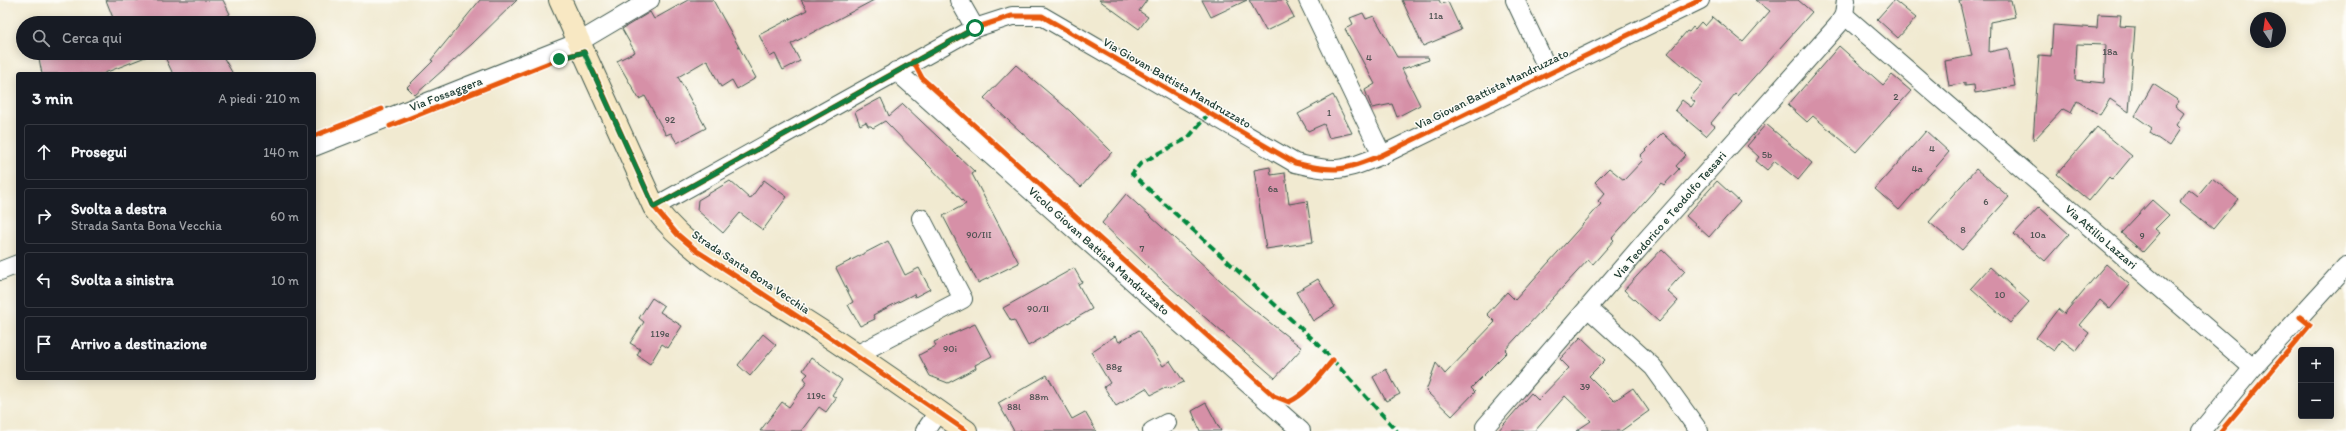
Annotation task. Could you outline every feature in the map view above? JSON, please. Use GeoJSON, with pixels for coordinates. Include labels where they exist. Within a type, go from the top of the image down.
{"type":"FeatureCollection","features":[{"type":"Feature","properties":{"kind":"street","name":"Strada Santa Bona Vecchia"},"geometry":{"type":"LineString","coordinates":[[560,0],[654,207],[677,234],[697,251],[856,355],[966,431]]}},
{"type":"Feature","properties":{"kind":"street","name":"Via Fossaggera"},"geometry":{"type":"LineString","coordinates":[[316,146],[579,42],[650,0]]}},
{"type":"Feature","properties":{"kind":"street"},"geometry":{"type":"LineString","coordinates":[[959,0],[975,28]]}},
{"type":"Feature","properties":{"kind":"street"},"geometry":{"type":"LineString","coordinates":[[1308,0],[1382,155]]}},
{"type":"Feature","properties":{"kind":"street","name":"Via Giovan Battista Mandruzzato"},"geometry":{"type":"LineString","coordinates":[[1515,0],[1549,72]]}},
{"type":"Feature","properties":{"kind":"street","name":"Via Giovan Battista Mandruzzato"},"geometry":{"type":"LineString","coordinates":[[654,207],[896,70],[975,28],[1012,16],[1042,16],[1295,163],[1325,170],[1332,170],[1353,167],[1382,155],[1549,72],[1700,0]]}},
{"type":"Feature","properties":{"kind":"street","name":"Via Teodorico e Teodolfo Tessari"},"geometry":{"type":"LineString","coordinates":[[1485,427],[1589,309],[1648,238],[1838,25],[1844,8]]}},
{"type":"Feature","properties":{"kind":"street","name":"Via Attilio Lazzari"},"geometry":{"type":"LineString","coordinates":[[1844,8],[2253,368]]}},
{"type":"Feature","properties":{"kind":"street","name":"Vicolo Giovan Battista Mandruzzato"},"geometry":{"type":"LineString","coordinates":[[896,70],[1301,431]]}},
{"type":"Feature","properties":{"kind":"street"},"geometry":{"type":"LineString","coordinates":[[856,355],[963,299],[921,218]]}},
{"type":"Feature","properties":{"kind":"street"},"geometry":{"type":"LineString","coordinates":[[0,272],[16,265]]}},
{"type":"Feature","properties":{"kind":"street"},"geometry":{"type":"LineString","coordinates":[[2201,431],[2253,368],[2346,266]]}},
{"type":"Feature","properties":{"kind":"street"},"geometry":{"type":"LineString","coordinates":[[1589,309],[1653,367],[1698,431]]}},
{"type":"Feature","properties":{"kind":"street"},"geometry":{"type":"LineString","coordinates":[[924,431],[938,412]]}},
{"type":"Feature","properties":{"kind":"building"},"geometry":{"type":"Polygon","coordinates":[[[106,0],[223,0],[230,14],[227,16],[112,16],[106,0]]]}},
{"type":"Feature","properties":{"kind":"building"},"geometry":{"type":"Polygon","coordinates":[[[480,0],[517,0],[472,44],[415,95],[407,87],[433,61],[431,60],[480,0]]]}},
{"type":"Feature","properties":{"kind":"building"},"geometry":{"type":"Polygon","coordinates":[[[688,0],[713,0],[756,78],[737,89],[732,80],[721,87],[707,60],[678,77],[706,128],[677,143],[671,133],[666,135],[645,96],[639,99],[617,61],[635,52],[622,29],[650,12],[654,19],[688,0]]]}},
{"type":"Feature","properties":{"kind":"building"},"geometry":{"type":"Polygon","coordinates":[[[801,0],[874,0],[791,44],[800,61],[783,70],[775,54],[770,57],[759,35],[807,10],[801,0]]]}},
{"type":"Feature","properties":{"kind":"building"},"geometry":{"type":"Polygon","coordinates":[[[1099,0],[1147,0],[1139,11],[1148,17],[1139,29],[1099,0]]]}},
{"type":"Feature","properties":{"kind":"building"},"geometry":{"type":"Polygon","coordinates":[[[1202,0],[1247,0],[1211,17],[1202,0]]]}},
{"type":"Feature","properties":{"kind":"building"},"geometry":{"type":"Polygon","coordinates":[[[1249,0],[1285,0],[1294,17],[1266,31],[1249,0]]]}},
{"type":"Feature","properties":{"kind":"building"},"geometry":{"type":"Polygon","coordinates":[[[1402,0],[1439,0],[1441,4],[1448,2],[1461,30],[1423,46],[1402,0]]]}},
{"type":"Feature","properties":{"kind":"building"},"geometry":{"type":"Polygon","coordinates":[[[1756,0],[1798,0],[1812,12],[1737,96],[1735,94],[1711,123],[1715,126],[1706,136],[1675,110],[1682,100],[1691,107],[1695,102],[1690,98],[1703,83],[1668,53],[1687,31],[1689,32],[1693,27],[1695,29],[1701,22],[1705,26],[1713,17],[1743,42],[1770,11],[1756,0]]]}},
{"type":"Feature","properties":{"kind":"building"},"geometry":{"type":"Polygon","coordinates":[[[1894,0],[1916,18],[1898,38],[1877,19],[1894,0]]]}},
{"type":"Feature","properties":{"kind":"building"},"geometry":{"type":"Polygon","coordinates":[[[1959,0],[2011,0],[2015,17],[1990,22],[1989,52],[2008,48],[2015,86],[1975,93],[1974,85],[1965,86],[1965,83],[1949,86],[1945,61],[1972,56],[1959,0]]]}},
{"type":"Feature","properties":{"kind":"building"},"geometry":{"type":"Polygon","coordinates":[[[1363,13],[1366,19],[1374,16],[1397,57],[1428,57],[1429,60],[1402,69],[1420,105],[1397,117],[1392,104],[1372,108],[1365,90],[1375,84],[1345,29],[1353,24],[1350,18],[1363,13]]]}},
{"type":"Feature","properties":{"kind":"building"},"geometry":{"type":"Polygon","coordinates":[[[2098,14],[2121,15],[2120,26],[2135,27],[2129,112],[2110,99],[2100,115],[2077,101],[2071,113],[2063,109],[2033,141],[2039,55],[2051,56],[2053,25],[2097,28],[2098,14]],[[2077,44],[2075,80],[2104,83],[2106,45],[2077,44]]]}},
{"type":"Feature","properties":{"kind":"building"},"geometry":{"type":"Polygon","coordinates":[[[1839,46],[1883,85],[1892,75],[1911,91],[1856,152],[1813,116],[1807,122],[1788,105],[1839,46]]]}},
{"type":"Feature","properties":{"kind":"building"},"geometry":{"type":"Polygon","coordinates":[[[39,60],[138,60],[107,72],[42,72],[39,60]]]}},
{"type":"Feature","properties":{"kind":"building"},"geometry":{"type":"Polygon","coordinates":[[[166,60],[225,60],[232,72],[172,72],[166,60]]]}},
{"type":"Feature","properties":{"kind":"building"},"geometry":{"type":"Polygon","coordinates":[[[1016,65],[1070,111],[1112,152],[1081,187],[984,98],[1016,65]]]}},
{"type":"Feature","properties":{"kind":"building"},"geometry":{"type":"Polygon","coordinates":[[[2153,84],[2179,101],[2175,106],[2184,113],[2176,125],[2180,129],[2169,146],[2150,133],[2152,128],[2135,116],[2153,84]]]}},
{"type":"Feature","properties":{"kind":"building"},"geometry":{"type":"Polygon","coordinates":[[[1333,95],[1352,133],[1329,138],[1324,124],[1308,131],[1298,114],[1333,95]]]}},
{"type":"Feature","properties":{"kind":"building"},"geometry":{"type":"Polygon","coordinates":[[[881,98],[889,116],[903,104],[975,172],[972,174],[1019,263],[978,283],[943,216],[966,204],[885,121],[873,128],[868,126],[866,122],[860,125],[855,112],[881,98]]]}},
{"type":"Feature","properties":{"kind":"building"},"geometry":{"type":"Polygon","coordinates":[[[1766,124],[1812,163],[1798,180],[1775,161],[1767,170],[1756,161],[1759,157],[1747,146],[1766,124]]]}},
{"type":"Feature","properties":{"kind":"building"},"geometry":{"type":"Polygon","coordinates":[[[2097,127],[2132,156],[2112,180],[2109,177],[2089,201],[2057,174],[2097,127]]]}},
{"type":"Feature","properties":{"kind":"building"},"geometry":{"type":"Polygon","coordinates":[[[1926,131],[1949,152],[1899,210],[1875,189],[1926,131]]]}},
{"type":"Feature","properties":{"kind":"building"},"geometry":{"type":"Polygon","coordinates":[[[1663,133],[1686,155],[1676,166],[1679,169],[1664,185],[1661,183],[1612,238],[1614,240],[1593,264],[1588,260],[1505,350],[1507,352],[1471,388],[1475,392],[1452,416],[1426,391],[1436,363],[1445,374],[1495,322],[1487,314],[1507,292],[1515,300],[1601,204],[1598,201],[1605,193],[1595,182],[1609,168],[1624,180],[1643,160],[1640,156],[1663,133]]]}},
{"type":"Feature","properties":{"kind":"building"},"geometry":{"type":"Polygon","coordinates":[[[1270,167],[1271,175],[1285,173],[1289,204],[1307,201],[1313,242],[1266,249],[1254,170],[1270,167]]]}},
{"type":"Feature","properties":{"kind":"building"},"geometry":{"type":"Polygon","coordinates":[[[1976,169],[2009,197],[1962,250],[1929,222],[1976,169]]]}},
{"type":"Feature","properties":{"kind":"building"},"geometry":{"type":"Polygon","coordinates":[[[2212,178],[2238,199],[2213,229],[2179,201],[2188,189],[2197,196],[2212,178]]]}},
{"type":"Feature","properties":{"kind":"building"},"geometry":{"type":"Polygon","coordinates":[[[764,180],[787,197],[763,230],[740,213],[723,233],[697,210],[698,200],[730,181],[750,199],[764,180]]]}},
{"type":"Feature","properties":{"kind":"building"},"geometry":{"type":"Polygon","coordinates":[[[1717,181],[1740,202],[1709,237],[1686,216],[1717,181]]]}},
{"type":"Feature","properties":{"kind":"building"},"geometry":{"type":"Polygon","coordinates":[[[1126,194],[1245,303],[1302,348],[1275,378],[1164,282],[1102,223],[1126,194]]]}},
{"type":"Feature","properties":{"kind":"building"},"geometry":{"type":"Polygon","coordinates":[[[2152,200],[2169,215],[2155,229],[2160,233],[2143,252],[2121,233],[2152,200]]]}},
{"type":"Feature","properties":{"kind":"building"},"geometry":{"type":"Polygon","coordinates":[[[2039,207],[2069,234],[2045,261],[2014,234],[2039,207]]]}},
{"type":"Feature","properties":{"kind":"building"},"geometry":{"type":"Polygon","coordinates":[[[888,241],[905,275],[919,268],[930,289],[915,297],[914,294],[873,315],[875,319],[860,326],[848,305],[853,302],[836,268],[888,241]]]}},
{"type":"Feature","properties":{"kind":"building"},"geometry":{"type":"Polygon","coordinates":[[[1662,249],[1685,271],[1667,291],[1678,301],[1659,322],[1624,290],[1662,249]]]}},
{"type":"Feature","properties":{"kind":"building"},"geometry":{"type":"Polygon","coordinates":[[[2106,264],[2130,285],[2110,309],[2100,300],[2079,325],[2089,333],[2076,351],[2062,340],[2054,351],[2036,338],[2058,309],[2064,314],[2106,264]]]}},
{"type":"Feature","properties":{"kind":"building"},"geometry":{"type":"Polygon","coordinates":[[[1990,267],[2029,302],[2010,323],[1971,288],[1990,267]]]}},
{"type":"Feature","properties":{"kind":"building"},"geometry":{"type":"Polygon","coordinates":[[[1074,268],[1082,282],[1078,284],[1092,309],[1028,346],[1014,320],[1011,321],[1003,308],[1074,268]]]}},
{"type":"Feature","properties":{"kind":"building"},"geometry":{"type":"Polygon","coordinates":[[[1318,279],[1335,307],[1313,321],[1296,292],[1318,279]]]}},
{"type":"Feature","properties":{"kind":"building"},"geometry":{"type":"Polygon","coordinates":[[[652,298],[664,306],[660,312],[682,326],[668,348],[662,344],[650,364],[637,355],[640,349],[630,343],[644,322],[639,318],[652,298]]]}},
{"type":"Feature","properties":{"kind":"building"},"geometry":{"type":"Polygon","coordinates":[[[975,324],[992,356],[975,365],[976,368],[948,383],[930,376],[919,355],[936,346],[934,342],[975,324]]]}},
{"type":"Feature","properties":{"kind":"building"},"geometry":{"type":"Polygon","coordinates":[[[1139,330],[1163,366],[1170,361],[1184,382],[1169,389],[1167,387],[1151,395],[1146,388],[1116,406],[1104,387],[1110,383],[1091,352],[1115,336],[1119,342],[1139,330]]]}},
{"type":"Feature","properties":{"kind":"building"},"geometry":{"type":"Polygon","coordinates":[[[763,334],[776,345],[750,376],[738,365],[763,334]]]}},
{"type":"Feature","properties":{"kind":"building"},"geometry":{"type":"Polygon","coordinates":[[[1581,337],[1605,360],[1589,376],[1614,401],[1633,388],[1649,411],[1621,431],[1576,431],[1591,421],[1565,396],[1535,431],[1498,431],[1531,393],[1538,400],[1569,368],[1560,359],[1581,337]]]}},
{"type":"Feature","properties":{"kind":"building"},"geometry":{"type":"Polygon","coordinates":[[[811,358],[842,380],[832,395],[836,398],[826,412],[819,407],[801,431],[760,431],[782,402],[789,407],[807,382],[804,378],[808,374],[803,370],[811,358]]]}},
{"type":"Feature","properties":{"kind":"building"},"geometry":{"type":"Polygon","coordinates":[[[1386,369],[1400,394],[1386,401],[1373,377],[1386,369]]]}},
{"type":"Feature","properties":{"kind":"building"},"geometry":{"type":"Polygon","coordinates":[[[1047,375],[1072,419],[1085,412],[1096,431],[1014,431],[998,403],[1047,375]]]}},
{"type":"Feature","properties":{"kind":"building"},"geometry":{"type":"Polygon","coordinates":[[[1206,403],[1221,431],[1200,431],[1192,411],[1206,403]]]}},
{"type":"Feature","properties":{"kind":"marked path"},"geometry":{"type":"LineString","coordinates":[[1209,113],[1188,138],[1141,163],[1132,174],[1319,345],[1397,431]]}},
{"type":"Feature","properties":{"kind":"cycle path"},"geometry":{"type":"LineString","coordinates":[[654,207],[975,28],[1012,16],[1042,16],[1295,163],[1320,168],[1339,169],[1382,155],[1700,0]]}},
{"type":"Feature","properties":{"kind":"cycle path"},"geometry":{"type":"LineString","coordinates":[[390,126],[559,59],[584,52]]}},
{"type":"Feature","properties":{"kind":"cycle path"},"geometry":{"type":"LineString","coordinates":[[913,61],[922,78],[1274,396],[1289,402],[1296,398],[1313,383],[1333,360]]}},
{"type":"Feature","properties":{"kind":"cycle path"},"geometry":{"type":"LineString","coordinates":[[593,71],[654,207],[677,234],[697,251],[820,331],[966,431]]}},
{"type":"Feature","properties":{"kind":"cycle path"},"geometry":{"type":"LineString","coordinates":[[316,135],[382,109]]}},
{"type":"Feature","properties":{"kind":"cycle path"},"geometry":{"type":"LineString","coordinates":[[2221,431],[2310,325],[2300,317]]}},
{"type":"Feature","properties":{"kind":"route"},"geometry":{"type":"LineString","coordinates":[[559,59],[584,52],[654,207],[896,70],[975,28]]}}]}
